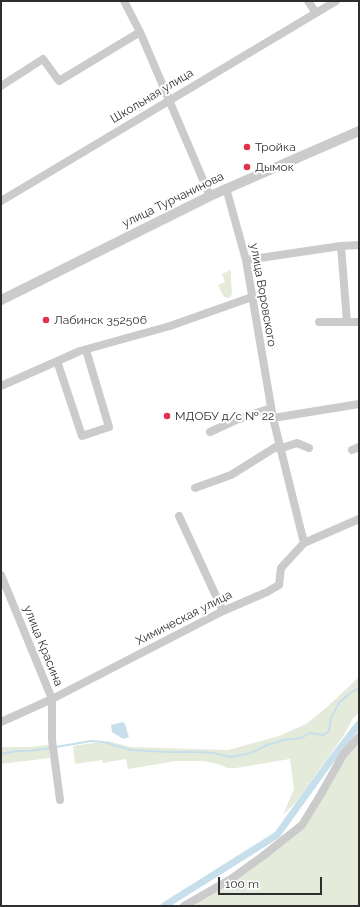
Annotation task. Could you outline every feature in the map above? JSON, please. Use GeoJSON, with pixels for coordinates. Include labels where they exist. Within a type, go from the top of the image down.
{"type":"FeatureCollection","features":[{"type":"Feature","properties":{"kind":"street"},"geometry":{"type":"LineString","coordinates":[[124,1],[140,32],[210,196]]}},
{"type":"Feature","properties":{"kind":"street"},"geometry":{"type":"LineString","coordinates":[[308,1],[316,13]]}},
{"type":"Feature","properties":{"kind":"street","name":"Школьная улица"},"geometry":{"type":"LineString","coordinates":[[1,201],[336,1]]}},
{"type":"Feature","properties":{"kind":"street"},"geometry":{"type":"LineString","coordinates":[[1,86],[44,59],[59,82],[140,32]]}},
{"type":"Feature","properties":{"kind":"street","name":"улица Турчанинова"},"geometry":{"type":"LineString","coordinates":[[1,300],[226,188],[359,131]]}},
{"type":"Feature","properties":{"kind":"street","name":"улица Воровского"},"geometry":{"type":"LineString","coordinates":[[226,188],[246,260],[273,418],[279,447],[304,542]]}},
{"type":"Feature","properties":{"kind":"street"},"geometry":{"type":"LineString","coordinates":[[246,260],[341,246],[359,245]]}},
{"type":"Feature","properties":{"kind":"street"},"geometry":{"type":"LineString","coordinates":[[341,246],[347,322]]}},
{"type":"Feature","properties":{"kind":"street"},"geometry":{"type":"LineString","coordinates":[[1,386],[86,350],[168,327],[252,297]]}},
{"type":"Feature","properties":{"kind":"street"},"geometry":{"type":"LineString","coordinates":[[319,322],[359,322]]}},
{"type":"Feature","properties":{"kind":"street"},"geometry":{"type":"LineString","coordinates":[[57,361],[82,436],[109,426],[86,350]]}},
{"type":"Feature","properties":{"kind":"street"},"geometry":{"type":"LineString","coordinates":[[273,418],[359,404]]}},
{"type":"Feature","properties":{"kind":"street"},"geometry":{"type":"LineString","coordinates":[[210,432],[236,420],[271,408]]}},
{"type":"Feature","properties":{"kind":"street"},"geometry":{"type":"LineString","coordinates":[[195,488],[230,475],[279,447],[297,443],[309,448]]}},
{"type":"Feature","properties":{"kind":"street"},"geometry":{"type":"LineString","coordinates":[[179,516],[223,611]]}},
{"type":"Feature","properties":{"kind":"street","name":"Химическая улица"},"geometry":{"type":"LineString","coordinates":[[1,722],[52,699],[223,611],[267,592],[279,585],[281,568],[304,542],[359,519]]}},
{"type":"Feature","properties":{"kind":"street","name":"улица Красина"},"geometry":{"type":"LineString","coordinates":[[1,575],[3,584],[52,699],[52,740],[60,800]]}},
{"type":"Feature","properties":{"kind":"street"},"geometry":{"type":"LineString","coordinates":[[184,906],[231,879],[302,825],[322,794],[343,755],[359,737]]}},
{"type":"Feature","properties":{"kind":"green space"},"geometry":{"type":"Polygon","coordinates":[[[231,270],[232,292],[229,298],[224,297],[218,285],[225,282],[222,274],[231,270]]]}},
{"type":"Feature","properties":{"kind":"green space"},"geometry":{"type":"Polygon","coordinates":[[[359,677],[359,713],[353,718],[344,735],[297,801],[283,815],[294,789],[290,759],[236,768],[228,768],[203,761],[176,761],[128,769],[126,759],[103,763],[102,760],[75,764],[73,746],[108,741],[130,747],[228,750],[279,736],[306,724],[327,707],[359,677]]]}},
{"type":"Feature","properties":{"kind":"green space"},"geometry":{"type":"Polygon","coordinates":[[[359,736],[359,906],[182,906],[207,892],[301,824],[359,736]]]}},
{"type":"Feature","properties":{"kind":"green space"},"geometry":{"type":"Polygon","coordinates":[[[49,745],[50,758],[1,764],[1,747],[49,745]]]}},
{"type":"Feature","properties":{"kind":"water"},"geometry":{"type":"Polygon","coordinates":[[[123,722],[129,737],[123,739],[112,732],[111,725],[123,722]]]}},
{"type":"Feature","properties":{"kind":"waterway"},"geometry":{"type":"LineString","coordinates":[[56,747],[91,741],[103,742],[131,750],[213,753],[230,757],[251,753],[267,745],[284,740],[301,738],[310,733],[324,735],[329,731],[331,718],[339,703],[359,688]]}},
{"type":"Feature","properties":{"kind":"waterway"},"geometry":{"type":"LineString","coordinates":[[164,906],[277,835],[359,724]]}},
{"type":"Feature","properties":{"kind":"waterway"},"geometry":{"type":"LineString","coordinates":[[1,754],[16,751],[52,748]]}},
{"type":"Feature","properties":{"kind":"place","name":"Тройка"},"geometry":{"type":"Point","coordinates":[247,147]}},
{"type":"Feature","properties":{"kind":"place","name":"Дымок"},"geometry":{"type":"Point","coordinates":[247,167]}},
{"type":"Feature","properties":{"kind":"place","name":"Лабинск 352506"},"geometry":{"type":"Point","coordinates":[46,320]}},
{"type":"Feature","properties":{"kind":"place","name":"МДОБУ д/с № 22"},"geometry":{"type":"Point","coordinates":[167,416]}}]}
